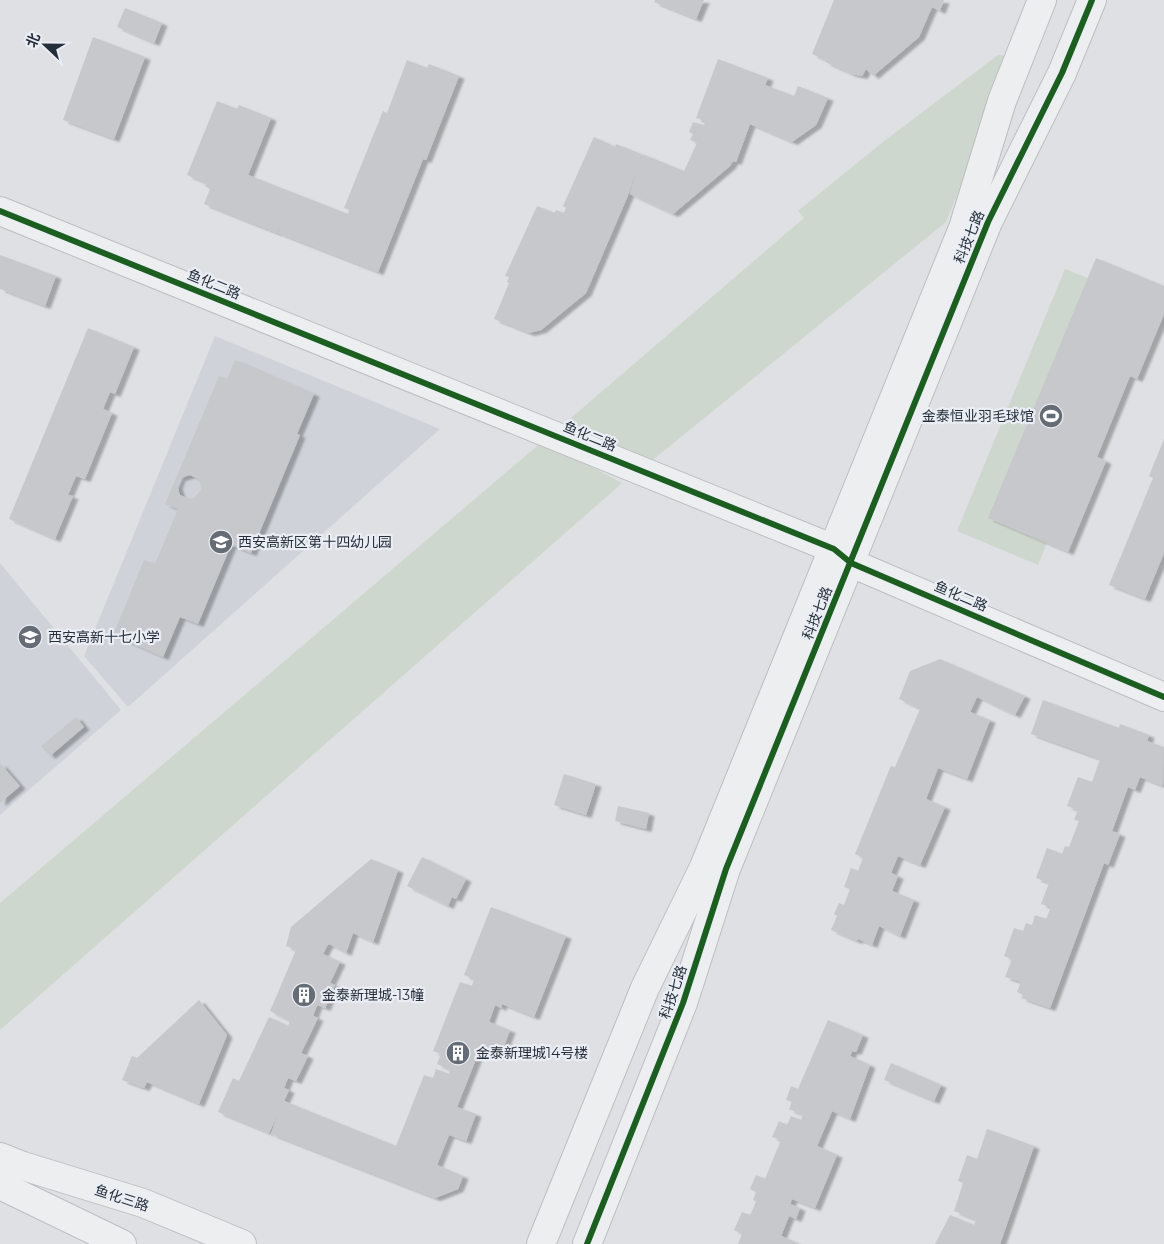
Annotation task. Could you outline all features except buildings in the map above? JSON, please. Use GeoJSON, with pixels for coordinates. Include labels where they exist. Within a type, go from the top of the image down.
{"type":"FeatureCollection","features":[{"type":"Feature","properties":{"kind":"street","name":"科技七路"},"geometry":{"type":"LineString","coordinates":[[587,1244],[683,1003],[726,869],[964,228],[1002,101],[1042,0]]}},
{"type":"Feature","properties":{"kind":"street","name":"科技七路"},"geometry":{"type":"LineString","coordinates":[[542,1244],[645,988],[704,867],[843,556],[988,222],[1062,73],[1092,0]]}},
{"type":"Feature","properties":{"kind":"street","name":"鱼化二路"},"geometry":{"type":"LineString","coordinates":[[0,211],[843,556],[1164,697]]}},
{"type":"Feature","properties":{"kind":"street","name":"鱼化三路"},"geometry":{"type":"LineString","coordinates":[[0,1157],[23,1166],[143,1203],[242,1244]]}},
{"type":"Feature","properties":{"kind":"street"},"geometry":{"type":"LineString","coordinates":[[0,1185],[122,1244]]}},
{"type":"Feature","properties":{"kind":"shaded area"},"geometry":{"type":"Polygon","coordinates":[[[998,55],[1013,56],[946,222],[644,467],[564,424],[804,218],[798,211],[883,142],[998,55]]]}},
{"type":"Feature","properties":{"kind":"shaded area","name":"金泰恒业羽毛球馆"},"geometry":{"type":"Polygon","coordinates":[[[1065,269],[1145,301],[1038,565],[957,531],[1065,269]]]}},
{"type":"Feature","properties":{"kind":"shaded area","name":"西安高新区第十四幼儿园"},"geometry":{"type":"Polygon","coordinates":[[[215,336],[440,429],[128,707],[84,656],[215,336]]]}},
{"type":"Feature","properties":{"kind":"shaded area"},"geometry":{"type":"Polygon","coordinates":[[[543,441],[622,483],[0,1030],[0,903],[543,441]]]}},
{"type":"Feature","properties":{"kind":"shaded area","name":"西安高新十七小学"},"geometry":{"type":"Polygon","coordinates":[[[0,563],[121,710],[0,815],[0,563]]]}},
{"type":"Feature","properties":{"kind":"cycle path"},"geometry":{"type":"LineString","coordinates":[[587,1244],[683,1003],[726,869],[988,222],[1062,73],[1092,0]]}},
{"type":"Feature","properties":{"kind":"cycle path"},"geometry":{"type":"LineString","coordinates":[[0,211],[834,549],[851,563],[1164,697]]}},
{"type":"Feature","properties":{"kind":"place","name":"金泰恒业羽毛球馆"},"geometry":{"type":"Point","coordinates":[1051,416]}},
{"type":"Feature","properties":{"kind":"place","name":"西安高新区第十四幼儿园"},"geometry":{"type":"Point","coordinates":[221,542]}},
{"type":"Feature","properties":{"kind":"place","name":"西安高新十七小学"},"geometry":{"type":"Point","coordinates":[30,637]}},
{"type":"Feature","properties":{"kind":"place","name":"金泰新理城-13幢"},"geometry":{"type":"Point","coordinates":[304,995]}},
{"type":"Feature","properties":{"kind":"place","name":"金泰新理城14号楼"},"geometry":{"type":"Point","coordinates":[458,1053]}}]}
